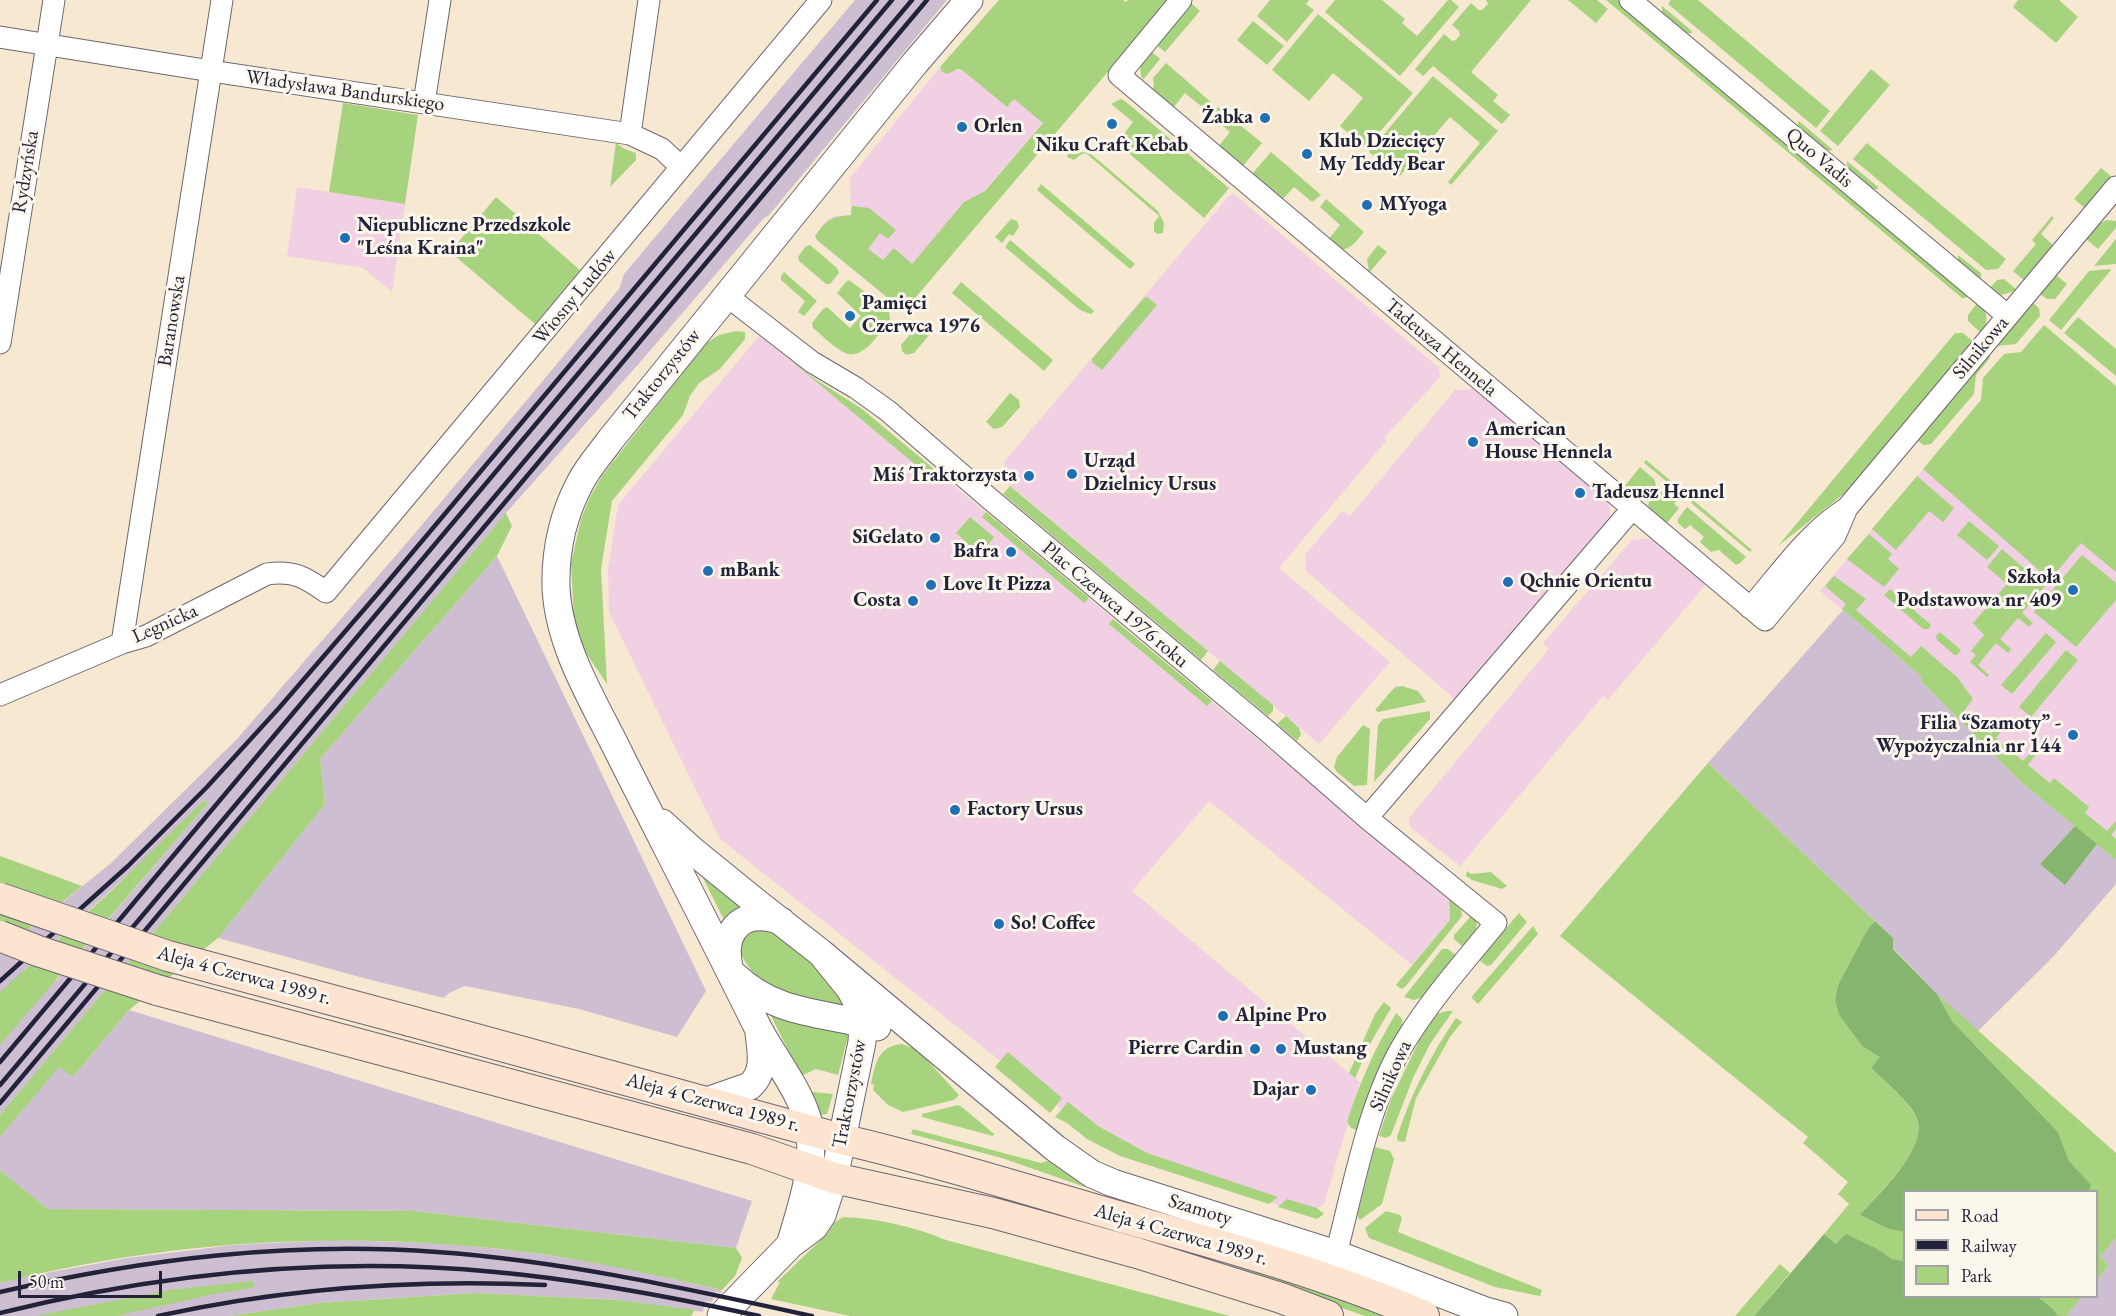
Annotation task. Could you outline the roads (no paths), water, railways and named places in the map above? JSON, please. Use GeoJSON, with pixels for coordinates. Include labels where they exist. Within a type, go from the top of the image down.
{"type":"FeatureCollection","features":[{"type":"Feature","properties":{"kind":"main road","name":"Aleja 4 Czerwca 1989 r."},"geometry":{"type":"LineString","coordinates":[[0,898],[168,956],[841,1139],[912,1156],[1321,1276],[1424,1316]]}},
{"type":"Feature","properties":{"kind":"main road","name":"Aleja 4 Czerwca 1989 r."},"geometry":{"type":"LineString","coordinates":[[0,936],[129,982],[752,1149],[821,1174],[993,1213],[1137,1253],[1281,1298],[1328,1316]]}},
{"type":"Feature","properties":{"kind":"street","name":"Rydzyńska"},"geometry":{"type":"LineString","coordinates":[[0,344],[54,0]]}},
{"type":"Feature","properties":{"kind":"street","name":"Baranowska"},"geometry":{"type":"LineString","coordinates":[[122,643],[222,0]]}},
{"type":"Feature","properties":{"kind":"street"},"geometry":{"type":"LineString","coordinates":[[424,103],[440,0]]}},
{"type":"Feature","properties":{"kind":"street"},"geometry":{"type":"LineString","coordinates":[[630,134],[649,0]]}},
{"type":"Feature","properties":{"kind":"street","name":"Wiosny Ludów"},"geometry":{"type":"LineString","coordinates":[[326,592],[822,0]]}},
{"type":"Feature","properties":{"kind":"street","name":"Traktorzystów"},"geometry":{"type":"LineString","coordinates":[[821,1174],[807,1118],[792,1086],[758,1029],[585,685],[566,641],[559,614],[556,587],[558,552],[569,508],[581,481],[644,397],[915,63],[969,0]]}},
{"type":"Feature","properties":{"kind":"street","name":"Tadeusza Hennela"},"geometry":{"type":"LineString","coordinates":[[1181,0],[1119,75],[1757,614]]}},
{"type":"Feature","properties":{"kind":"street","name":"Quo Vadis"},"geometry":{"type":"LineString","coordinates":[[1630,0],[2008,316]]}},
{"type":"Feature","properties":{"kind":"street","name":"Władysława Bandurskiego"},"geometry":{"type":"LineString","coordinates":[[0,37],[630,134],[662,149],[681,167]]}},
{"type":"Feature","properties":{"kind":"street","name":"Silnikowa"},"geometry":{"type":"LineString","coordinates":[[1757,614],[1816,532],[1832,517],[1847,508],[2116,187]]}},
{"type":"Feature","properties":{"kind":"street","name":"Plac Czerwca 1976 roku"},"geometry":{"type":"LineString","coordinates":[[727,296],[812,362],[856,388],[888,411],[1109,600],[1266,730],[1366,818],[1496,923]]}},
{"type":"Feature","properties":{"kind":"street"},"geometry":{"type":"LineString","coordinates":[[1366,818],[1632,509]]}},
{"type":"Feature","properties":{"kind":"street","name":"Legnicka"},"geometry":{"type":"LineString","coordinates":[[0,695],[122,643],[146,636],[267,574],[280,571],[294,574],[309,579],[326,592]]}},
{"type":"Feature","properties":{"kind":"street","name":"Traktorzystów"},"geometry":{"type":"LineString","coordinates":[[646,808],[693,851],[821,953],[850,989],[858,1004],[863,1022],[862,1042],[841,1139],[801,1209],[790,1245],[722,1316]]}},
{"type":"Feature","properties":{"kind":"street","name":"Traktorzystów"},"geometry":{"type":"LineString","coordinates":[[730,971],[727,954],[728,940],[736,926],[750,918],[766,916],[782,921]]}},
{"type":"Feature","properties":{"kind":"street","name":"Silnikowa"},"geometry":{"type":"LineString","coordinates":[[1336,1254],[1377,1103],[1405,1041],[1444,987],[1496,923]]}},
{"type":"Feature","properties":{"kind":"street","name":"Szamoty"},"geometry":{"type":"LineString","coordinates":[[821,953],[1071,1161],[1092,1174],[1135,1190],[1336,1254],[1504,1316]]}},
{"type":"Feature","properties":{"kind":"street","name":"Szamoty"},"geometry":{"type":"LineString","coordinates":[[730,971],[764,999],[800,1011],[863,1022],[930,1043]]}},
{"type":"Feature","properties":{"kind":"street"},"geometry":{"type":"LineString","coordinates":[[707,1101],[750,1086],[757,1078],[762,1064],[758,1029]]}},
{"type":"Feature","properties":{"kind":"street"},"geometry":{"type":"LineString","coordinates":[[859,1056],[878,1038],[897,1032]]}},
{"type":"Feature","properties":{"kind":"railway"},"geometry":{"type":"LineString","coordinates":[[0,981],[128,866],[207,787],[279,708],[877,0]]}},
{"type":"Feature","properties":{"kind":"railway"},"geometry":{"type":"LineString","coordinates":[[0,1062],[892,0]]}},
{"type":"Feature","properties":{"kind":"railway"},"geometry":{"type":"LineString","coordinates":[[0,1085],[912,0]]}},
{"type":"Feature","properties":{"kind":"railway"},"geometry":{"type":"LineString","coordinates":[[0,1103],[927,0]]}},
{"type":"Feature","properties":{"kind":"railway"},"geometry":{"type":"LineString","coordinates":[[0,1292],[108,1270],[163,1262],[272,1251],[382,1249],[484,1256],[579,1269],[812,1316]]}},
{"type":"Feature","properties":{"kind":"railway"},"geometry":{"type":"LineString","coordinates":[[0,1313],[122,1287],[184,1278],[308,1267],[370,1266],[495,1272],[595,1284],[759,1316]]}},
{"type":"Feature","properties":{"kind":"railway"},"geometry":{"type":"LineString","coordinates":[[158,1316],[254,1298],[350,1288],[448,1283],[545,1285]]}},
{"type":"Feature","properties":{"kind":"place","name":"Żabka"},"geometry":{"type":"Point","coordinates":[1265,118]}},
{"type":"Feature","properties":{"kind":"place","name":"Niku Craft Kebab"},"geometry":{"type":"Point","coordinates":[1112,124]}},
{"type":"Feature","properties":{"kind":"place","name":"Orlen"},"geometry":{"type":"Point","coordinates":[962,127]}},
{"type":"Feature","properties":{"kind":"place","name":"Klub Dziecięcy My Teddy Bear"},"geometry":{"type":"Point","coordinates":[1307,154]}},
{"type":"Feature","properties":{"kind":"place","name":"MYyoga"},"geometry":{"type":"Point","coordinates":[1367,205]}},
{"type":"Feature","properties":{"kind":"place","name":"Niepubliczne Przedszkole \"Leśna Kraina\""},"geometry":{"type":"Point","coordinates":[345,238]}},
{"type":"Feature","properties":{"kind":"place","name":"Pamięci Czerwca 1976"},"geometry":{"type":"Point","coordinates":[850,316]}},
{"type":"Feature","properties":{"kind":"place","name":"American House Hennela"},"geometry":{"type":"Point","coordinates":[1473,442]}},
{"type":"Feature","properties":{"kind":"place","name":"Urząd Dzielnicy Ursus"},"geometry":{"type":"Point","coordinates":[1072,474]}},
{"type":"Feature","properties":{"kind":"place","name":"Miś Traktorzysta"},"geometry":{"type":"Point","coordinates":[1029,476]}},
{"type":"Feature","properties":{"kind":"place","name":"Tadeusz Hennel"},"geometry":{"type":"Point","coordinates":[1580,493]}},
{"type":"Feature","properties":{"kind":"place","name":"SiGelato"},"geometry":{"type":"Point","coordinates":[935,538]}},
{"type":"Feature","properties":{"kind":"place","name":"Bafra"},"geometry":{"type":"Point","coordinates":[1011,552]}},
{"type":"Feature","properties":{"kind":"place","name":"mBank"},"geometry":{"type":"Point","coordinates":[708,571]}},
{"type":"Feature","properties":{"kind":"place","name":"Qchnie Orientu"},"geometry":{"type":"Point","coordinates":[1508,582]}},
{"type":"Feature","properties":{"kind":"place","name":"Love It Pizza"},"geometry":{"type":"Point","coordinates":[931,585]}},
{"type":"Feature","properties":{"kind":"place","name":"Szkoła Podstawowa nr 409"},"geometry":{"type":"Point","coordinates":[2073,590]}},
{"type":"Feature","properties":{"kind":"place","name":"Costa"},"geometry":{"type":"Point","coordinates":[913,601]}},
{"type":"Feature","properties":{"kind":"place","name":"Filia “Szamoty” - Wypożyczalnia nr 144"},"geometry":{"type":"Point","coordinates":[2073,735]}},
{"type":"Feature","properties":{"kind":"place","name":"Factory Ursus"},"geometry":{"type":"Point","coordinates":[955,810]}},
{"type":"Feature","properties":{"kind":"place","name":"So! Coffee"},"geometry":{"type":"Point","coordinates":[999,924]}},
{"type":"Feature","properties":{"kind":"place","name":"Alpine Pro"},"geometry":{"type":"Point","coordinates":[1223,1016]}},
{"type":"Feature","properties":{"kind":"place","name":"Pierre Cardin"},"geometry":{"type":"Point","coordinates":[1255,1049]}},
{"type":"Feature","properties":{"kind":"place","name":"Mustang"},"geometry":{"type":"Point","coordinates":[1281,1049]}},
{"type":"Feature","properties":{"kind":"place","name":"Dajar"},"geometry":{"type":"Point","coordinates":[1311,1090]}}]}
